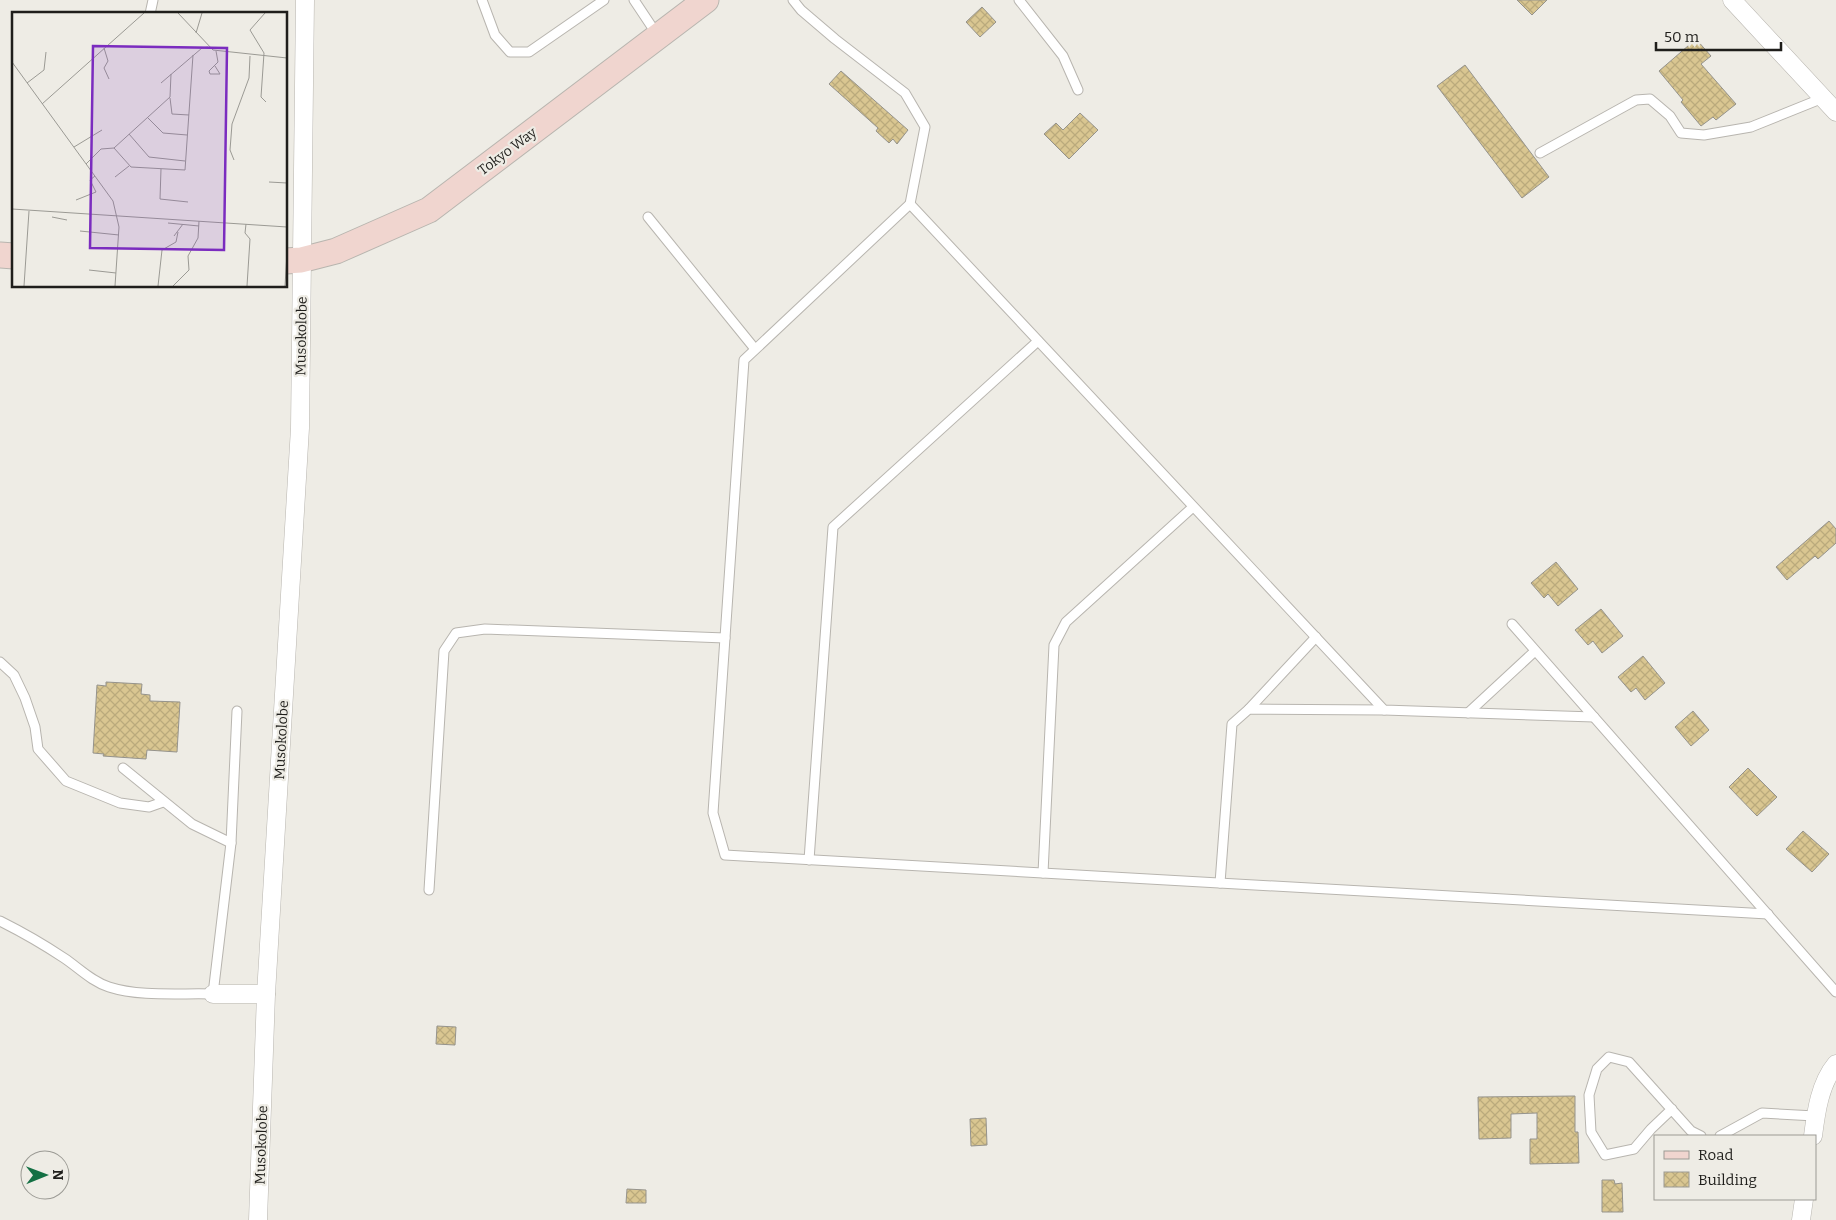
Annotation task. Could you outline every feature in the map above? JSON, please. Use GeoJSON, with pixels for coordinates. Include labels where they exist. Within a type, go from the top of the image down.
{"type":"FeatureCollection","features":[{"type":"Feature","properties":{"kind":"street","name":"Musokolobe"},"geometry":{"type":"LineString","coordinates":[[258,1220],[266,994],[300,428],[294,260],[305,0]]}},
{"type":"Feature","properties":{"kind":"street","name":"Tokyo Way"},"geometry":{"type":"LineString","coordinates":[[294,260],[336,251],[429,210],[706,0]]}},
{"type":"Feature","properties":{"kind":"street"},"geometry":{"type":"LineString","coordinates":[[1732,0],[1836,112]]}},
{"type":"Feature","properties":{"kind":"street"},"geometry":{"type":"LineString","coordinates":[[213,994],[266,994]]}},
{"type":"Feature","properties":{"kind":"street"},"geometry":{"type":"LineString","coordinates":[[1813,1135],[1823,1088],[1831,1069],[1836,1064]]}},
{"type":"Feature","properties":{"kind":"street"},"geometry":{"type":"LineString","coordinates":[[1801,1220],[1804,1200]]}},
{"type":"Feature","properties":{"kind":"lane"},"geometry":{"type":"LineString","coordinates":[[482,0],[495,35],[510,52],[529,52],[604,0]]}},
{"type":"Feature","properties":{"kind":"lane"},"geometry":{"type":"LineString","coordinates":[[634,0],[658,36]]}},
{"type":"Feature","properties":{"kind":"lane"},"geometry":{"type":"LineString","coordinates":[[793,0],[801,10],[835,39],[905,93],[925,127],[910,204],[744,360],[713,813],[725,855],[1768,914]]}},
{"type":"Feature","properties":{"kind":"lane"},"geometry":{"type":"LineString","coordinates":[[1019,0],[1063,56],[1078,90]]}},
{"type":"Feature","properties":{"kind":"lane"},"geometry":{"type":"LineString","coordinates":[[1540,152],[1636,100],[1650,99],[1670,116],[1682,133],[1704,135],[1751,127],[1823,98]]}},
{"type":"Feature","properties":{"kind":"lane"},"geometry":{"type":"LineString","coordinates":[[910,204],[1384,710]]}},
{"type":"Feature","properties":{"kind":"lane"},"geometry":{"type":"LineString","coordinates":[[648,217],[755,349]]}},
{"type":"Feature","properties":{"kind":"lane"},"geometry":{"type":"LineString","coordinates":[[809,860],[833,527],[1038,341]]}},
{"type":"Feature","properties":{"kind":"lane"},"geometry":{"type":"LineString","coordinates":[[1043,873],[1054,645],[1066,622],[1193,506]]}},
{"type":"Feature","properties":{"kind":"lane"},"geometry":{"type":"LineString","coordinates":[[1512,624],[1836,992]]}},
{"type":"Feature","properties":{"kind":"lane"},"geometry":{"type":"LineString","coordinates":[[429,890],[444,651],[456,633],[485,629],[725,638]]}},
{"type":"Feature","properties":{"kind":"lane"},"geometry":{"type":"LineString","coordinates":[[1220,883],[1232,724],[1249,709],[1316,637]]}},
{"type":"Feature","properties":{"kind":"lane"},"geometry":{"type":"LineString","coordinates":[[1468,712],[1536,651]]}},
{"type":"Feature","properties":{"kind":"lane"},"geometry":{"type":"LineString","coordinates":[[0,662],[14,675],[35,726],[38,749],[66,781],[120,803],[149,808],[163,802]]}},
{"type":"Feature","properties":{"kind":"lane"},"geometry":{"type":"LineString","coordinates":[[1249,709],[1384,710],[1594,717]]}},
{"type":"Feature","properties":{"kind":"lane"},"geometry":{"type":"LineString","coordinates":[[0,921],[65,958],[92,980],[109,987],[133,992],[213,994],[231,843],[237,711]]}},
{"type":"Feature","properties":{"kind":"lane"},"geometry":{"type":"LineString","coordinates":[[124,768],[192,824],[231,843]]}},
{"type":"Feature","properties":{"kind":"lane"},"geometry":{"type":"LineString","coordinates":[[1672,1109],[1634,1149],[1605,1155],[1591,1132],[1589,1095],[1597,1070],[1609,1057],[1629,1062],[1672,1109],[1691,1131],[1699,1135]]}},
{"type":"Feature","properties":{"kind":"lane"},"geometry":{"type":"LineString","coordinates":[[1722,1135],[1762,1113],[1816,1116]]}},
{"type":"Feature","properties":{"kind":"building"},"geometry":{"type":"Polygon","coordinates":[[[1517,0],[1547,0],[1532,15],[1517,0]]]}},
{"type":"Feature","properties":{"kind":"building"},"geometry":{"type":"Polygon","coordinates":[[[982,7],[996,22],[980,37],[966,22],[982,7]]]}},
{"type":"Feature","properties":{"kind":"building"},"geometry":{"type":"Polygon","coordinates":[[[1696,39],[1711,56],[1701,64],[1736,104],[1716,120],[1713,117],[1701,126],[1659,71],[1696,39]]]}},
{"type":"Feature","properties":{"kind":"building"},"geometry":{"type":"Polygon","coordinates":[[[1465,65],[1549,177],[1522,198],[1437,86],[1465,65]]]}},
{"type":"Feature","properties":{"kind":"building"},"geometry":{"type":"Polygon","coordinates":[[[841,71],[908,130],[897,144],[893,139],[889,143],[876,131],[878,128],[829,84],[841,71]]]}},
{"type":"Feature","properties":{"kind":"building"},"geometry":{"type":"Polygon","coordinates":[[[1080,113],[1098,130],[1069,159],[1044,134],[1056,123],[1063,130],[1080,113]]]}},
{"type":"Feature","properties":{"kind":"building"},"geometry":{"type":"Polygon","coordinates":[[[1829,521],[1836,529],[1836,543],[1818,559],[1815,556],[1787,580],[1776,567],[1829,521]]]}},
{"type":"Feature","properties":{"kind":"building"},"geometry":{"type":"Polygon","coordinates":[[[1556,562],[1578,589],[1558,606],[1548,594],[1544,598],[1531,583],[1556,562]]]}},
{"type":"Feature","properties":{"kind":"building"},"geometry":{"type":"Polygon","coordinates":[[[1601,609],[1623,636],[1602,653],[1593,641],[1588,645],[1575,630],[1601,609]]]}},
{"type":"Feature","properties":{"kind":"building"},"geometry":{"type":"Polygon","coordinates":[[[1643,656],[1665,683],[1645,700],[1636,688],[1631,692],[1618,677],[1643,656]]]}},
{"type":"Feature","properties":{"kind":"building"},"geometry":{"type":"Polygon","coordinates":[[[106,682],[142,684],[141,694],[150,695],[150,701],[180,702],[177,752],[147,750],[146,759],[103,756],[104,754],[93,753],[97,685],[106,686],[106,682]]]}},
{"type":"Feature","properties":{"kind":"building"},"geometry":{"type":"Polygon","coordinates":[[[1693,711],[1709,730],[1691,746],[1675,727],[1693,711]]]}},
{"type":"Feature","properties":{"kind":"building"},"geometry":{"type":"Polygon","coordinates":[[[1748,768],[1777,797],[1757,816],[1729,787],[1748,768]]]}},
{"type":"Feature","properties":{"kind":"building"},"geometry":{"type":"Polygon","coordinates":[[[1803,831],[1829,854],[1812,872],[1786,849],[1803,831]]]}},
{"type":"Feature","properties":{"kind":"building"},"geometry":{"type":"Polygon","coordinates":[[[437,1026],[456,1027],[455,1045],[436,1044],[437,1026]]]}},
{"type":"Feature","properties":{"kind":"building"},"geometry":{"type":"Polygon","coordinates":[[[1575,1096],[1575,1132],[1578,1132],[1579,1163],[1530,1164],[1530,1139],[1537,1139],[1537,1113],[1511,1114],[1511,1138],[1479,1139],[1478,1097],[1575,1096]]]}},
{"type":"Feature","properties":{"kind":"building"},"geometry":{"type":"Polygon","coordinates":[[[986,1118],[987,1145],[971,1146],[970,1119],[986,1118]]]}},
{"type":"Feature","properties":{"kind":"building"},"geometry":{"type":"Polygon","coordinates":[[[1602,1180],[1614,1180],[1615,1184],[1622,1183],[1623,1212],[1602,1212],[1602,1180]]]}},
{"type":"Feature","properties":{"kind":"building"},"geometry":{"type":"Polygon","coordinates":[[[627,1189],[646,1190],[646,1203],[626,1203],[627,1189]]]}}]}
